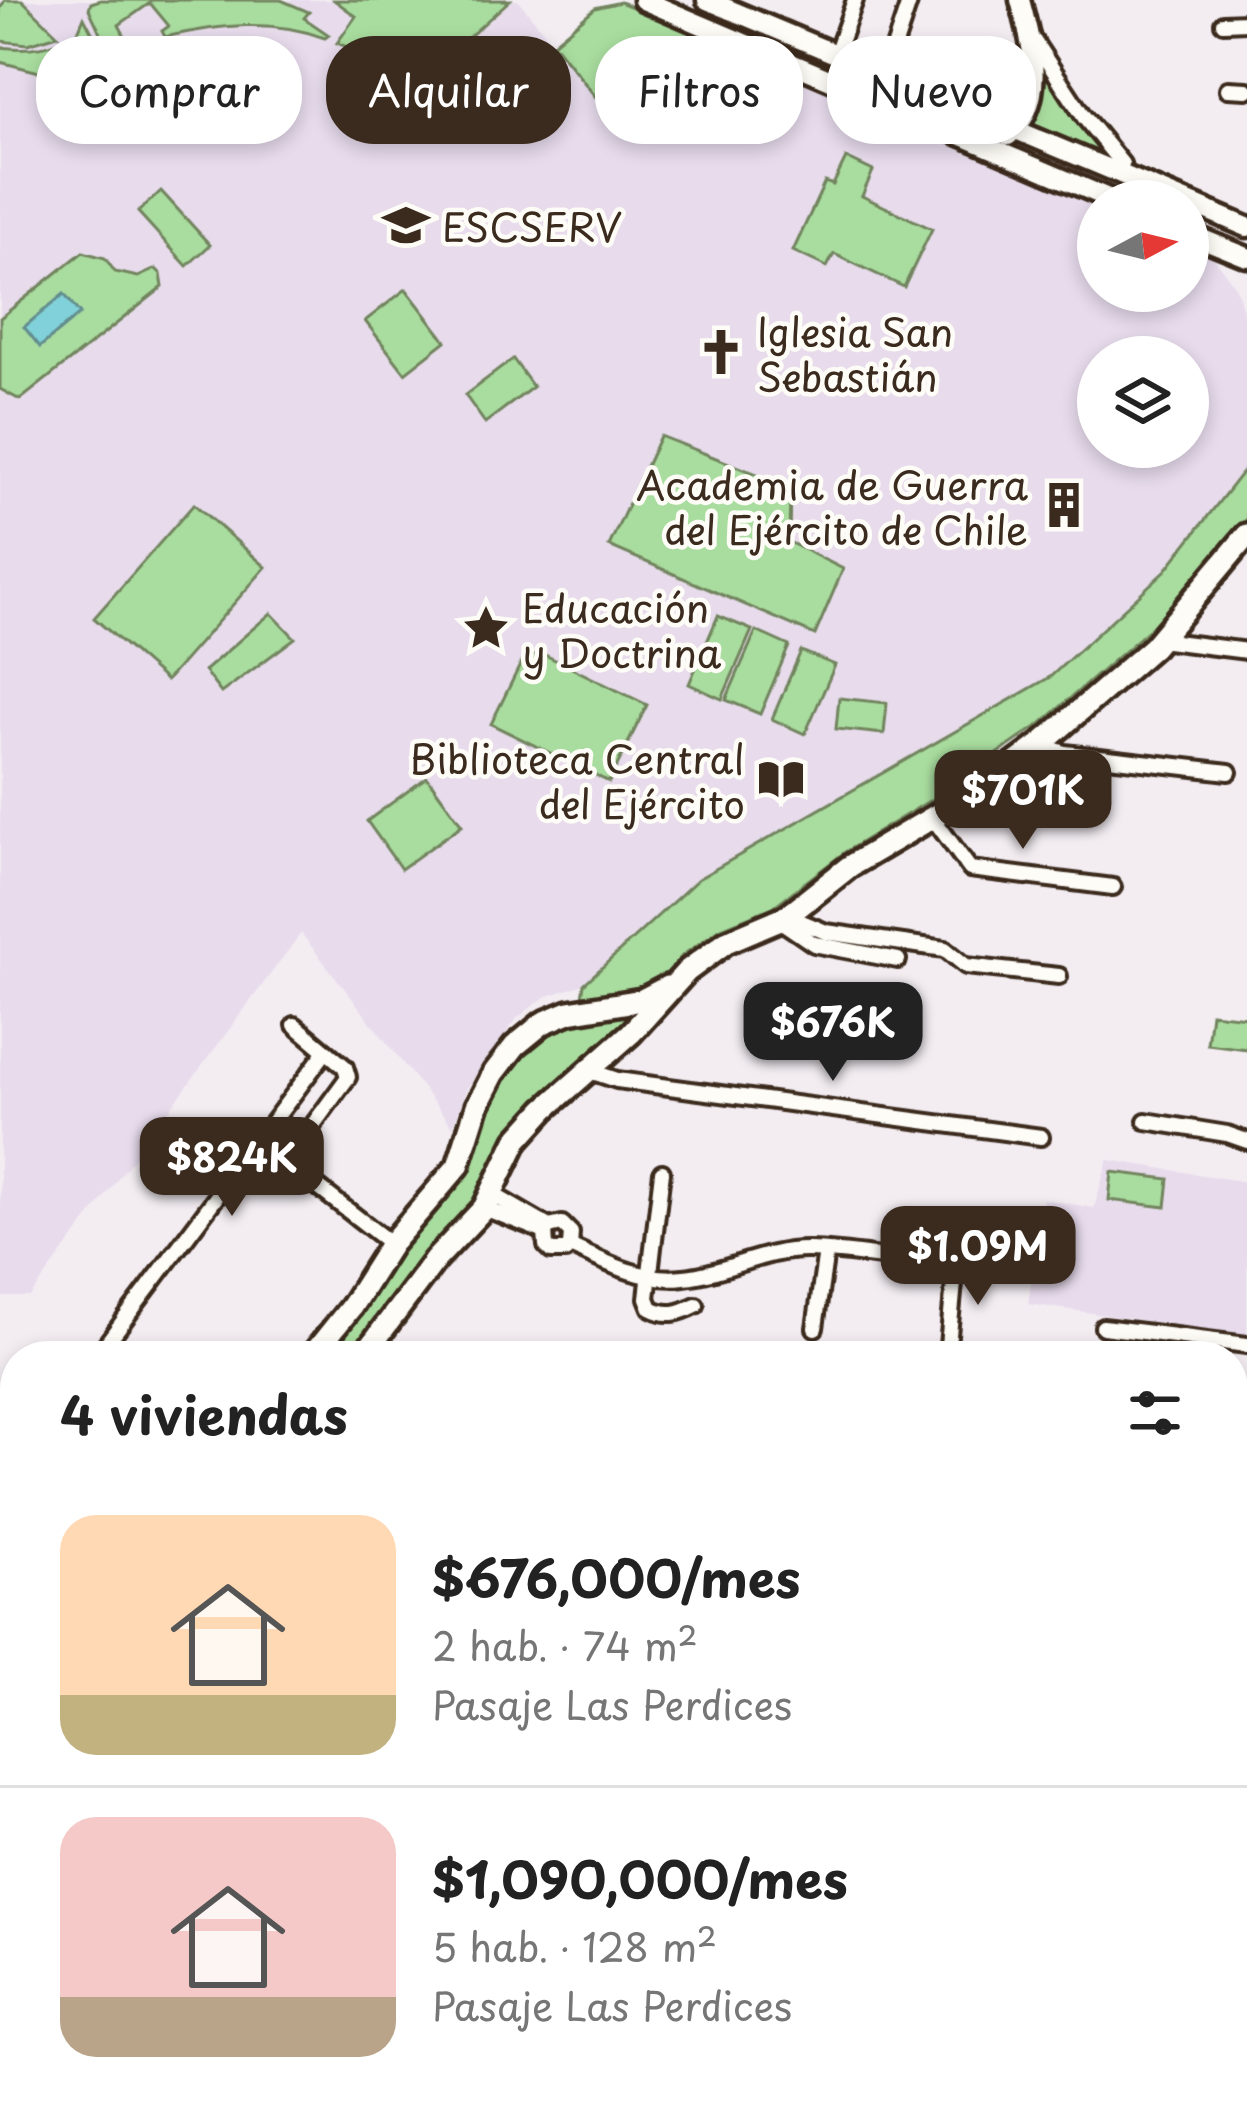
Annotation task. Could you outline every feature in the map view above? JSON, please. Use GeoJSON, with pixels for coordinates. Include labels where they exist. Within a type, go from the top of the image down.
{"type":"FeatureCollection","features":[{"type":"Feature","properties":{"kind":"main road"},"geometry":{"type":"LineString","coordinates":[[643,0],[1077,185]]}},
{"type":"Feature","properties":{"kind":"main road"},"geometry":{"type":"LineString","coordinates":[[707,0],[827,50]]}},
{"type":"Feature","properties":{"kind":"main road"},"geometry":{"type":"LineString","coordinates":[[719,0],[750,18]]}},
{"type":"Feature","properties":{"kind":"main road"},"geometry":{"type":"LineString","coordinates":[[1020,0],[1031,36]]}},
{"type":"Feature","properties":{"kind":"main road"},"geometry":{"type":"LineString","coordinates":[[1036,138],[1136,180]]}},
{"type":"Feature","properties":{"kind":"main road"},"geometry":{"type":"LineString","coordinates":[[995,148],[1000,144]]}},
{"type":"Feature","properties":{"kind":"main road"},"geometry":{"type":"LineString","coordinates":[[1209,211],[1247,227]]}},
{"type":"Feature","properties":{"kind":"main road"},"geometry":{"type":"LineString","coordinates":[[1209,242],[1247,257]]}},
{"type":"Feature","properties":{"kind":"main road"},"geometry":{"type":"LineString","coordinates":[[324,1341],[391,1244],[458,1166],[477,1106],[494,1072],[515,1046],[556,1017],[654,996],[726,942],[783,918],[850,866],[981,789],[1040,745],[1159,640],[1247,535]]}},
{"type":"Feature","properties":{"kind":"main road"},"geometry":{"type":"LineString","coordinates":[[374,1341],[435,1260],[488,1201],[517,1140],[631,1033],[687,971]]}},
{"type":"Feature","properties":{"kind":"main road"},"geometry":{"type":"LineString","coordinates":[[623,1004],[632,1009],[631,1033]]}},
{"type":"Feature","properties":{"kind":"street"},"geometry":{"type":"LineString","coordinates":[[842,36],[855,0]]}},
{"type":"Feature","properties":{"kind":"street"},"geometry":{"type":"LineString","coordinates":[[898,36],[910,0]]}},
{"type":"Feature","properties":{"kind":"street"},"geometry":{"type":"LineString","coordinates":[[1223,23],[1247,22]]}},
{"type":"Feature","properties":{"kind":"street"},"geometry":{"type":"LineString","coordinates":[[1036,45],[1122,164],[1120,173]]}},
{"type":"Feature","properties":{"kind":"street"},"geometry":{"type":"LineString","coordinates":[[1228,89],[1247,90]]}},
{"type":"Feature","properties":{"kind":"street"},"geometry":{"type":"LineString","coordinates":[[1159,640],[1247,652]]}},
{"type":"Feature","properties":{"kind":"street"},"geometry":{"type":"LineString","coordinates":[[1040,745],[1065,753],[1229,772]]}},
{"type":"Feature","properties":{"kind":"street"},"geometry":{"type":"LineString","coordinates":[[933,818],[970,869],[1113,886]]}},
{"type":"Feature","properties":{"kind":"street"},"geometry":{"type":"LineString","coordinates":[[783,918],[814,944],[898,960]]}},
{"type":"Feature","properties":{"kind":"street"},"geometry":{"type":"LineString","coordinates":[[783,918],[826,932],[945,950],[966,966],[1059,976]]}},
{"type":"Feature","properties":{"kind":"street"},"geometry":{"type":"LineString","coordinates":[[286,1162],[347,1082],[345,1067],[295,1025]]}},
{"type":"Feature","properties":{"kind":"street"},"geometry":{"type":"LineString","coordinates":[[108,1341],[326,1051]]}},
{"type":"Feature","properties":{"kind":"street"},"geometry":{"type":"LineString","coordinates":[[590,1072],[617,1080],[1041,1137]]}},
{"type":"Feature","properties":{"kind":"street"},"geometry":{"type":"LineString","coordinates":[[1146,1121],[1247,1141]]}},
{"type":"Feature","properties":{"kind":"street"},"geometry":{"type":"LineString","coordinates":[[260,1142],[391,1244]]}},
{"type":"Feature","properties":{"kind":"street"},"geometry":{"type":"LineString","coordinates":[[662,1172],[647,1276],[651,1308],[678,1314],[696,1305]]}},
{"type":"Feature","properties":{"kind":"street"},"geometry":{"type":"LineString","coordinates":[[488,1201],[547,1229],[546,1246],[551,1251],[570,1246],[647,1276],[685,1277],[774,1252],[957,1254],[948,1341]]}},
{"type":"Feature","properties":{"kind":"street"},"geometry":{"type":"LineString","coordinates":[[815,1328],[826,1251]]}},
{"type":"Feature","properties":{"kind":"street"},"geometry":{"type":"LineString","coordinates":[[1103,1327],[1215,1341]]}},
{"type":"Feature","properties":{"kind":"shaded area"},"geometry":{"type":"Polygon","coordinates":[[[0,0],[518,0],[547,36],[326,36],[326,144],[571,144],[571,66],[595,95],[595,144],[803,144],[803,78],[827,89],[827,144],[955,144],[1077,197],[1077,312],[1209,312],[1211,253],[1236,288],[1247,324],[1247,466],[1166,570],[1050,677],[698,879],[584,984],[545,997],[517,1018],[467,1088],[453,1127],[301,933],[30,1297],[0,1297],[0,0]]]}},
{"type":"Feature","properties":{"kind":"shaded area"},"geometry":{"type":"Polygon","coordinates":[[[1108,1160],[1247,1182],[1247,1335],[1028,1304],[1043,1199],[1094,1208],[1108,1160]]]}},
{"type":"Feature","properties":{"kind":"green space"},"geometry":{"type":"Polygon","coordinates":[[[5,0],[22,0],[58,35],[36,36],[36,42],[28,44],[0,41],[0,9],[5,0]]]}},
{"type":"Feature","properties":{"kind":"green space"},"geometry":{"type":"Polygon","coordinates":[[[281,0],[309,12],[304,18],[329,35],[245,26],[164,36],[162,31],[169,26],[150,3],[119,25],[125,36],[102,36],[89,9],[91,3],[281,0]]]}},
{"type":"Feature","properties":{"kind":"green space"},"geometry":{"type":"Polygon","coordinates":[[[334,0],[510,0],[470,36],[342,36],[356,16],[334,0]]]}},
{"type":"Feature","properties":{"kind":"green space"},"geometry":{"type":"Polygon","coordinates":[[[620,2],[698,33],[595,36],[595,96],[571,66],[571,36],[561,36],[595,8],[620,2]]]}},
{"type":"Feature","properties":{"kind":"green space"},"geometry":{"type":"Polygon","coordinates":[[[84,17],[94,36],[72,36],[77,34],[84,17]]]}},
{"type":"Feature","properties":{"kind":"green space"},"geometry":{"type":"Polygon","coordinates":[[[0,47],[36,47],[36,71],[0,62],[0,47]]]}},
{"type":"Feature","properties":{"kind":"green space"},"geometry":{"type":"Polygon","coordinates":[[[1044,73],[1112,167],[1036,138],[1036,106],[1044,73]]]}},
{"type":"Feature","properties":{"kind":"green space"},"geometry":{"type":"Polygon","coordinates":[[[846,158],[873,171],[862,196],[932,229],[904,287],[834,254],[827,267],[793,251],[825,182],[833,185],[846,158]]]}},
{"type":"Feature","properties":{"kind":"green space"},"geometry":{"type":"Polygon","coordinates":[[[161,191],[210,245],[187,266],[138,212],[161,191]]]}},
{"type":"Feature","properties":{"kind":"green space"},"geometry":{"type":"Polygon","coordinates":[[[83,252],[105,258],[115,272],[138,277],[156,269],[163,287],[20,400],[0,389],[0,318],[83,252]]]}},
{"type":"Feature","properties":{"kind":"green space"},"geometry":{"type":"Polygon","coordinates":[[[406,289],[446,341],[405,373],[365,321],[406,289]]]}},
{"type":"Feature","properties":{"kind":"green space"},"geometry":{"type":"Polygon","coordinates":[[[513,359],[533,387],[485,423],[465,395],[513,359]]]}},
{"type":"Feature","properties":{"kind":"green space"},"geometry":{"type":"Polygon","coordinates":[[[660,436],[790,487],[789,542],[843,569],[815,635],[609,546],[660,436]]]}},
{"type":"Feature","properties":{"kind":"green space"},"geometry":{"type":"Polygon","coordinates":[[[1247,466],[1247,519],[1151,628],[1042,723],[845,852],[773,907],[721,928],[683,955],[655,986],[617,996],[582,997],[584,984],[698,879],[1050,677],[1166,570],[1247,466]]]}},
{"type":"Feature","properties":{"kind":"green space"},"geometry":{"type":"Polygon","coordinates":[[[194,504],[266,567],[166,681],[94,618],[194,504]]]}},
{"type":"Feature","properties":{"kind":"green space"},"geometry":{"type":"Polygon","coordinates":[[[271,613],[295,638],[221,693],[204,671],[271,613]]]}},
{"type":"Feature","properties":{"kind":"green space"},"geometry":{"type":"Polygon","coordinates":[[[718,616],[752,630],[722,699],[689,684],[718,616]]]}},
{"type":"Feature","properties":{"kind":"green space"},"geometry":{"type":"Polygon","coordinates":[[[756,631],[789,646],[760,714],[726,700],[756,631]]]}},
{"type":"Feature","properties":{"kind":"green space"},"geometry":{"type":"Polygon","coordinates":[[[801,651],[835,665],[805,734],[772,719],[801,651]]]}},
{"type":"Feature","properties":{"kind":"green space"},"geometry":{"type":"Polygon","coordinates":[[[543,654],[647,705],[609,782],[491,724],[524,657],[543,654]]]}},
{"type":"Feature","properties":{"kind":"green space"},"geometry":{"type":"Polygon","coordinates":[[[839,698],[887,703],[884,734],[836,729],[839,698]]]}},
{"type":"Feature","properties":{"kind":"green space"},"geometry":{"type":"Polygon","coordinates":[[[427,777],[462,825],[401,869],[367,821],[427,777]]]}},
{"type":"Feature","properties":{"kind":"green space"},"geometry":{"type":"Polygon","coordinates":[[[658,994],[530,1110],[488,1190],[368,1341],[324,1341],[423,1211],[493,1077],[549,1025],[658,994]]]}},
{"type":"Feature","properties":{"kind":"green space"},"geometry":{"type":"Polygon","coordinates":[[[1211,1013],[1247,1017],[1247,1049],[1207,1044],[1211,1013]]]}},
{"type":"Feature","properties":{"kind":"green space"},"geometry":{"type":"Polygon","coordinates":[[[1112,1172],[1169,1179],[1166,1207],[1109,1200],[1112,1172]]]}},
{"type":"Feature","properties":{"kind":"water"},"geometry":{"type":"Polygon","coordinates":[[[64,294],[80,314],[40,347],[24,327],[64,294]]]}},
{"type":"Feature","properties":{"kind":"place","name":"ESCSERV"},"geometry":{"type":"Point","coordinates":[406,225]}},
{"type":"Feature","properties":{"kind":"place","name":"Iglesia San Sebastián"},"geometry":{"type":"Point","coordinates":[721,352]}},
{"type":"Feature","properties":{"kind":"place","name":"Academia de Guerra del Ejército de Chile"},"geometry":{"type":"Point","coordinates":[1064,505]}},
{"type":"Feature","properties":{"kind":"place","name":"Educación y Doctrina"},"geometry":{"type":"Point","coordinates":[486,628]}},
{"type":"Feature","properties":{"kind":"place","name":"Biblioteca Central del Ejército"},"geometry":{"type":"Point","coordinates":[781,779]}}]}
